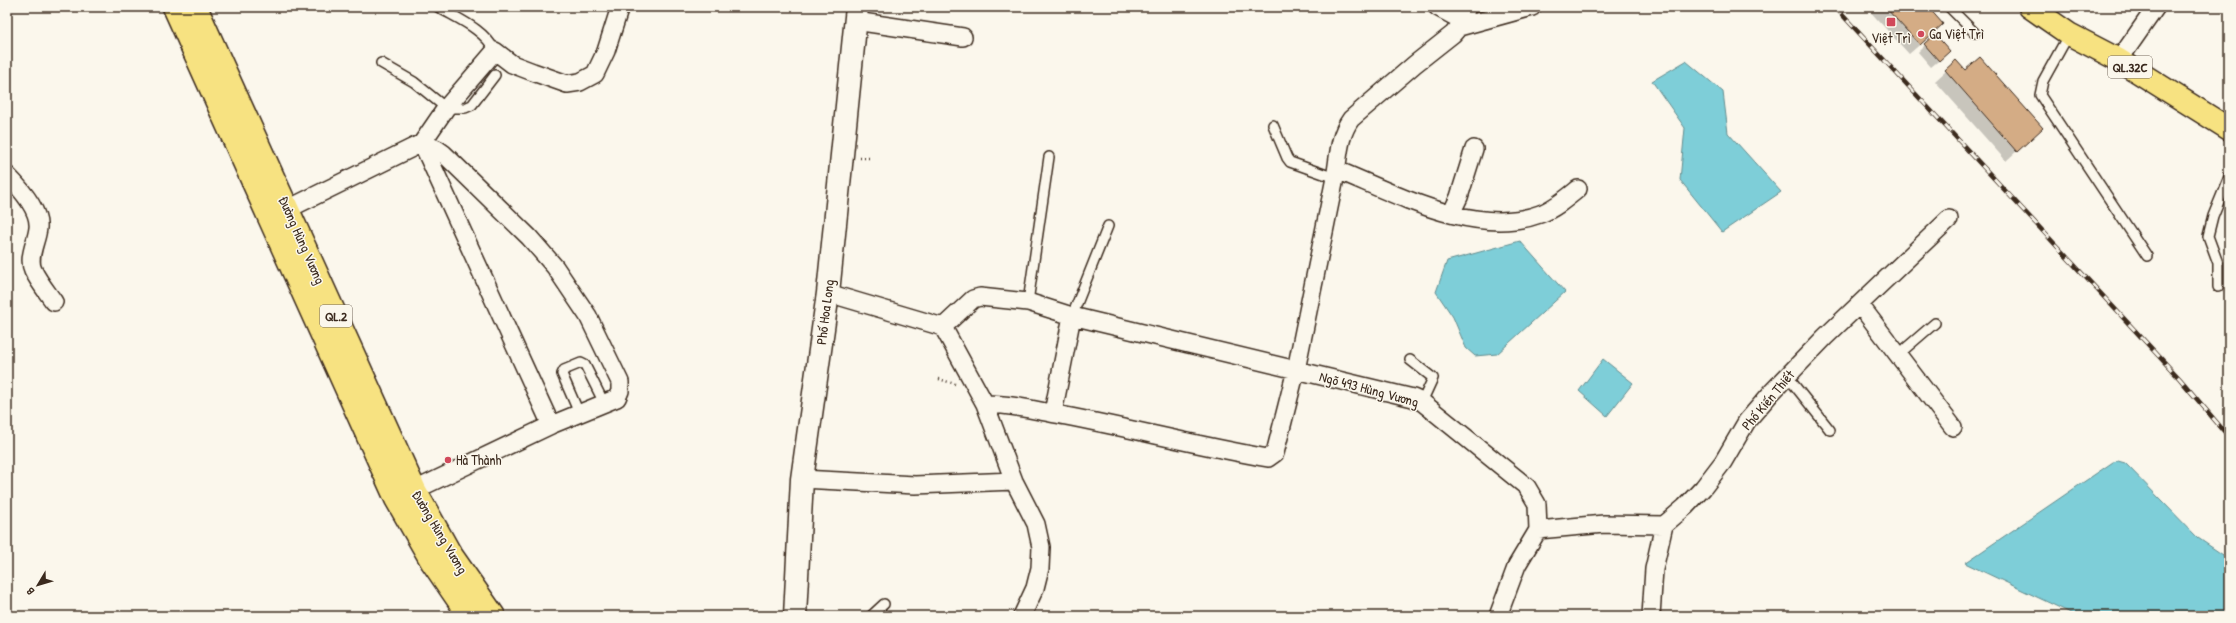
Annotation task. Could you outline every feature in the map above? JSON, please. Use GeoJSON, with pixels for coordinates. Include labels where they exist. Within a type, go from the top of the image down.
{"type":"FeatureCollection","features":[{"type":"Feature","properties":{"kind":"main road","name":"Đường Hùng Vương"},"geometry":{"type":"LineString","coordinates":[[174,7],[396,499],[432,562],[469,616]]}},
{"type":"Feature","properties":{"kind":"main road","name":"Đường Hùng Vương"},"geometry":{"type":"LineString","coordinates":[[196,7],[415,490],[450,553],[494,616]]}},
{"type":"Feature","properties":{"kind":"main road","name":"QL.32C"},"geometry":{"type":"LineString","coordinates":[[2030,7],[2069,34],[2119,60],[2229,129]]}},
{"type":"Feature","properties":{"kind":"street"},"geometry":{"type":"LineString","coordinates":[[288,209],[422,144],[446,108],[495,51],[512,64],[567,84],[580,82],[595,74],[606,51],[620,7]]}},
{"type":"Feature","properties":{"kind":"street"},"geometry":{"type":"LineString","coordinates":[[1437,7],[1462,18],[1532,7]]}},
{"type":"Feature","properties":{"kind":"street"},"geometry":{"type":"LineString","coordinates":[[2119,60],[2156,7]]}},
{"type":"Feature","properties":{"kind":"street"},"geometry":{"type":"LineString","coordinates":[[856,14],[963,37]]}},
{"type":"Feature","properties":{"kind":"street","name":"Phố Hoa Long"},"geometry":{"type":"LineString","coordinates":[[795,616],[802,479],[828,293],[856,14]]}},
{"type":"Feature","properties":{"kind":"street"},"geometry":{"type":"LineString","coordinates":[[985,404],[1003,404],[1053,413],[1124,427],[1200,446],[1268,458],[1275,453],[1296,370],[1336,174],[1342,135],[1351,119],[1415,64],[1453,34],[1462,18]]}},
{"type":"Feature","properties":{"kind":"street"},"geometry":{"type":"LineString","coordinates":[[415,490],[551,425],[617,398],[620,391],[620,382],[588,316],[556,266],[529,237],[444,154],[436,149],[422,144]]}},
{"type":"Feature","properties":{"kind":"street"},"geometry":{"type":"LineString","coordinates":[[422,144],[551,425]]}},
{"type":"Feature","properties":{"kind":"street"},"geometry":{"type":"LineString","coordinates":[[1451,214],[1459,196],[1474,149]]}},
{"type":"Feature","properties":{"kind":"street"},"geometry":{"type":"LineString","coordinates":[[1336,174],[1451,214],[1465,218],[1496,222],[1521,219],[1541,214],[1578,189]]}},
{"type":"Feature","properties":{"kind":"street"},"geometry":{"type":"LineString","coordinates":[[7,176],[30,204],[37,217],[39,226],[32,256],[33,270],[54,302]]}},
{"type":"Feature","properties":{"kind":"street","name":"Phố Kiến Thiết"},"geometry":{"type":"LineString","coordinates":[[1664,525],[1685,507],[1702,488],[1723,462],[1747,421],[1787,376],[1825,337],[1949,219]]}},
{"type":"Feature","properties":{"kind":"street"},"geometry":{"type":"LineString","coordinates":[[828,293],[943,327],[985,404],[1014,481],[1036,524],[1041,547],[1035,588],[1022,616]]}},
{"type":"Feature","properties":{"kind":"street","name":"Ngõ 493 Hùng Vương"},"geometry":{"type":"LineString","coordinates":[[943,327],[973,299],[980,297],[1028,302],[1072,316],[1422,402],[1527,487],[1537,504],[1538,530]]}},
{"type":"Feature","properties":{"kind":"street"},"geometry":{"type":"LineString","coordinates":[[1860,305],[1899,354],[1953,427]]}},
{"type":"Feature","properties":{"kind":"street"},"geometry":{"type":"LineString","coordinates":[[1053,413],[1072,316]]}},
{"type":"Feature","properties":{"kind":"street"},"geometry":{"type":"LineString","coordinates":[[802,479],[915,485],[1014,481]]}},
{"type":"Feature","properties":{"kind":"street"},"geometry":{"type":"LineString","coordinates":[[1498,616],[1517,565],[1538,530],[1604,524],[1664,525],[1654,569],[1651,616]]}},
{"type":"Feature","properties":{"kind":"lane"},"geometry":{"type":"LineString","coordinates":[[438,7],[482,33],[490,42],[495,51]]}},
{"type":"Feature","properties":{"kind":"lane"},"geometry":{"type":"LineString","coordinates":[[1949,7],[1975,33]]}},
{"type":"Feature","properties":{"kind":"lane"},"geometry":{"type":"LineString","coordinates":[[2069,34],[2043,80],[2040,94],[2147,256]]}},
{"type":"Feature","properties":{"kind":"lane"},"geometry":{"type":"LineString","coordinates":[[381,63],[414,82],[446,108],[465,108],[472,105],[495,75]]}},
{"type":"Feature","properties":{"kind":"lane"},"geometry":{"type":"LineString","coordinates":[[1273,125],[1290,162],[1336,174]]}},
{"type":"Feature","properties":{"kind":"lane"},"geometry":{"type":"LineString","coordinates":[[1028,302],[1049,157]]}},
{"type":"Feature","properties":{"kind":"lane"},"geometry":{"type":"LineString","coordinates":[[2218,287],[2218,263],[2208,236],[2213,216],[2229,177]]}},
{"type":"Feature","properties":{"kind":"lane"},"geometry":{"type":"LineString","coordinates":[[1072,316],[1108,226]]}},
{"type":"Feature","properties":{"kind":"lane"},"geometry":{"type":"LineString","coordinates":[[1899,354],[1935,323]]}},
{"type":"Feature","properties":{"kind":"lane"},"geometry":{"type":"LineString","coordinates":[[1410,360],[1433,378],[1422,402]]}},
{"type":"Feature","properties":{"kind":"lane"},"geometry":{"type":"LineString","coordinates":[[579,413],[562,374],[564,370],[581,363],[585,365],[604,403]]}},
{"type":"Feature","properties":{"kind":"lane"},"geometry":{"type":"LineString","coordinates":[[1787,376],[1830,430]]}},
{"type":"Feature","properties":{"kind":"lane"},"geometry":{"type":"LineString","coordinates":[[871,616],[884,604]]}},
{"type":"Feature","properties":{"kind":"water"},"geometry":{"type":"Polygon","coordinates":[[[1686,61],[1723,92],[1728,133],[1781,192],[1722,232],[1680,180],[1685,128],[1652,81],[1686,61]]]}},
{"type":"Feature","properties":{"kind":"water"},"geometry":{"type":"Polygon","coordinates":[[[1520,241],[1565,292],[1497,354],[1475,356],[1466,348],[1453,317],[1436,292],[1447,261],[1520,241]]]}},
{"type":"Feature","properties":{"kind":"water"},"geometry":{"type":"Polygon","coordinates":[[[1603,359],[1633,383],[1607,416],[1579,391],[1603,359]]]}},
{"type":"Feature","properties":{"kind":"water"},"geometry":{"type":"Polygon","coordinates":[[[2118,461],[2125,463],[2198,538],[2229,559],[2229,616],[2077,616],[1965,563],[2113,462],[2118,461]]]}},
{"type":"Feature","properties":{"kind":"building","name":"Ga Việt Trì"},"geometry":{"type":"Polygon","coordinates":[[[1885,7],[1928,7],[1943,24],[1920,45],[1885,7]]]}},
{"type":"Feature","properties":{"kind":"building"},"geometry":{"type":"Polygon","coordinates":[[[1935,34],[1950,51],[1939,61],[1924,44],[1935,34]]]}},
{"type":"Feature","properties":{"kind":"building"},"geometry":{"type":"Polygon","coordinates":[[[1980,57],[2043,128],[2017,152],[1945,70],[1956,60],[1965,70],[1980,57]]]}},
{"type":"Feature","properties":{"kind":"railway"},"geometry":{"type":"LineString","coordinates":[[1835,7],[2180,379],[2229,437]]}},
{"type":"Feature","properties":{"kind":"place","name":"Việt Trì"},"geometry":{"type":"Point","coordinates":[1891,22]}},
{"type":"Feature","properties":{"kind":"place","name":"Ga Việt Trì"},"geometry":{"type":"Point","coordinates":[1921,34]}},
{"type":"Feature","properties":{"kind":"place","name":"Hà Thành"},"geometry":{"type":"Point","coordinates":[448,460]}}]}
